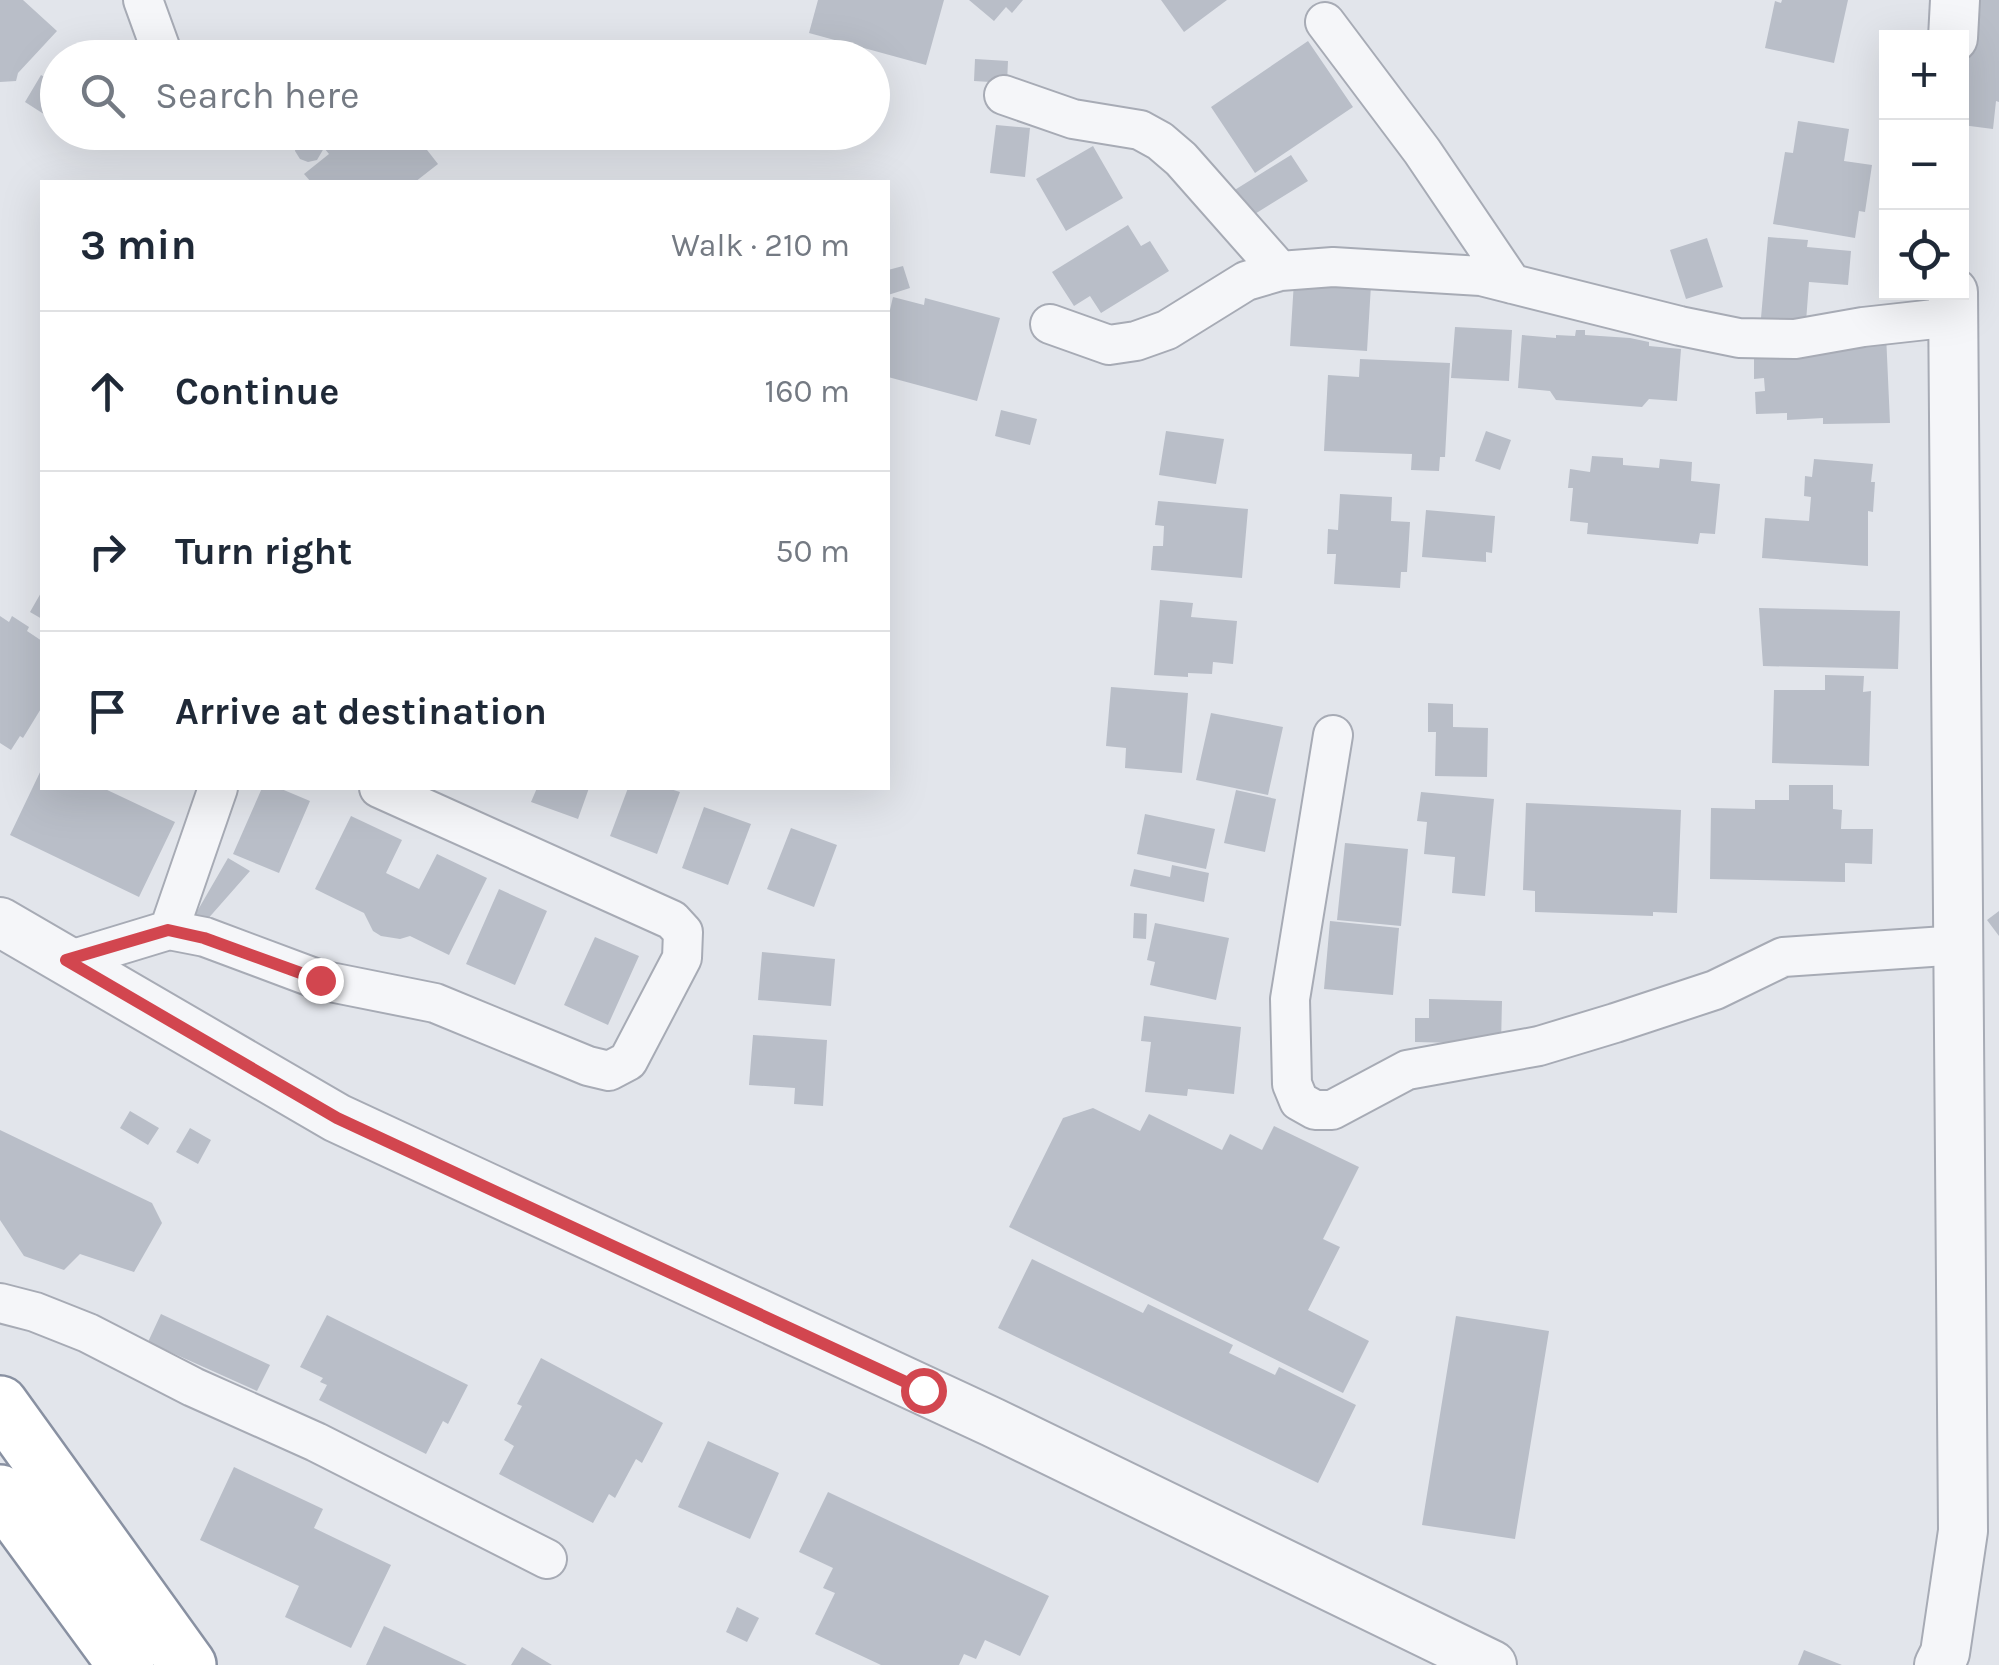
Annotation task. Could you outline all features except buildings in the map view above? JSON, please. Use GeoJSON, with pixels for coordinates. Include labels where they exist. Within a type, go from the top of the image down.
{"type":"FeatureCollection","features":[{"type":"Feature","properties":{"kind":"highway"},"geometry":{"type":"LineString","coordinates":[[0,1404],[188,1665]]}},
{"type":"Feature","properties":{"kind":"highway"},"geometry":{"type":"LineString","coordinates":[[0,1493],[126,1665]]}},
{"type":"Feature","properties":{"kind":"street"},"geometry":{"type":"LineString","coordinates":[[143,0],[157,40]]}},
{"type":"Feature","properties":{"kind":"street"},"geometry":{"type":"LineString","coordinates":[[1953,30],[1954,0]]}},
{"type":"Feature","properties":{"kind":"street"},"geometry":{"type":"LineString","coordinates":[[1325,22],[1422,151],[1512,284]]}},
{"type":"Feature","properties":{"kind":"street"},"geometry":{"type":"LineString","coordinates":[[1004,95],[1072,119],[1140,130],[1160,141],[1181,159],[1280,271]]}},
{"type":"Feature","properties":{"kind":"street"},"geometry":{"type":"LineString","coordinates":[[1050,324],[1109,345],[1136,341],[1167,330],[1246,281],[1280,271],[1333,267],[1481,276],[1738,338],[1796,339],[1953,304],[1963,1531],[1945,1652],[1939,1665]]}},
{"type":"Feature","properties":{"kind":"street"},"geometry":{"type":"LineString","coordinates":[[1333,735],[1290,999],[1292,1084],[1299,1101],[1316,1110],[1332,1110],[1407,1070],[1539,1046],[1633,1017],[1715,990],[1783,957],[1960,945]]}},
{"type":"Feature","properties":{"kind":"street"},"geometry":{"type":"LineString","coordinates":[[168,930],[217,790]]}},
{"type":"Feature","properties":{"kind":"street"},"geometry":{"type":"LineString","coordinates":[[66,960],[168,930],[204,938],[320,980],[434,1003],[588,1066],[609,1070],[628,1060],[682,958],[682,932],[672,920],[382,790]]}},
{"type":"Feature","properties":{"kind":"street"},"geometry":{"type":"LineString","coordinates":[[0,922],[337,1118],[992,1422],[1492,1665]]}},
{"type":"Feature","properties":{"kind":"street"},"geometry":{"type":"LineString","coordinates":[[0,1303],[88,1332],[547,1558]]}},
{"type":"Feature","properties":{"kind":"route"},"geometry":{"type":"LineString","coordinates":[[320,980],[204,938],[168,930],[66,960],[337,1118],[923,1390]]}}]}
